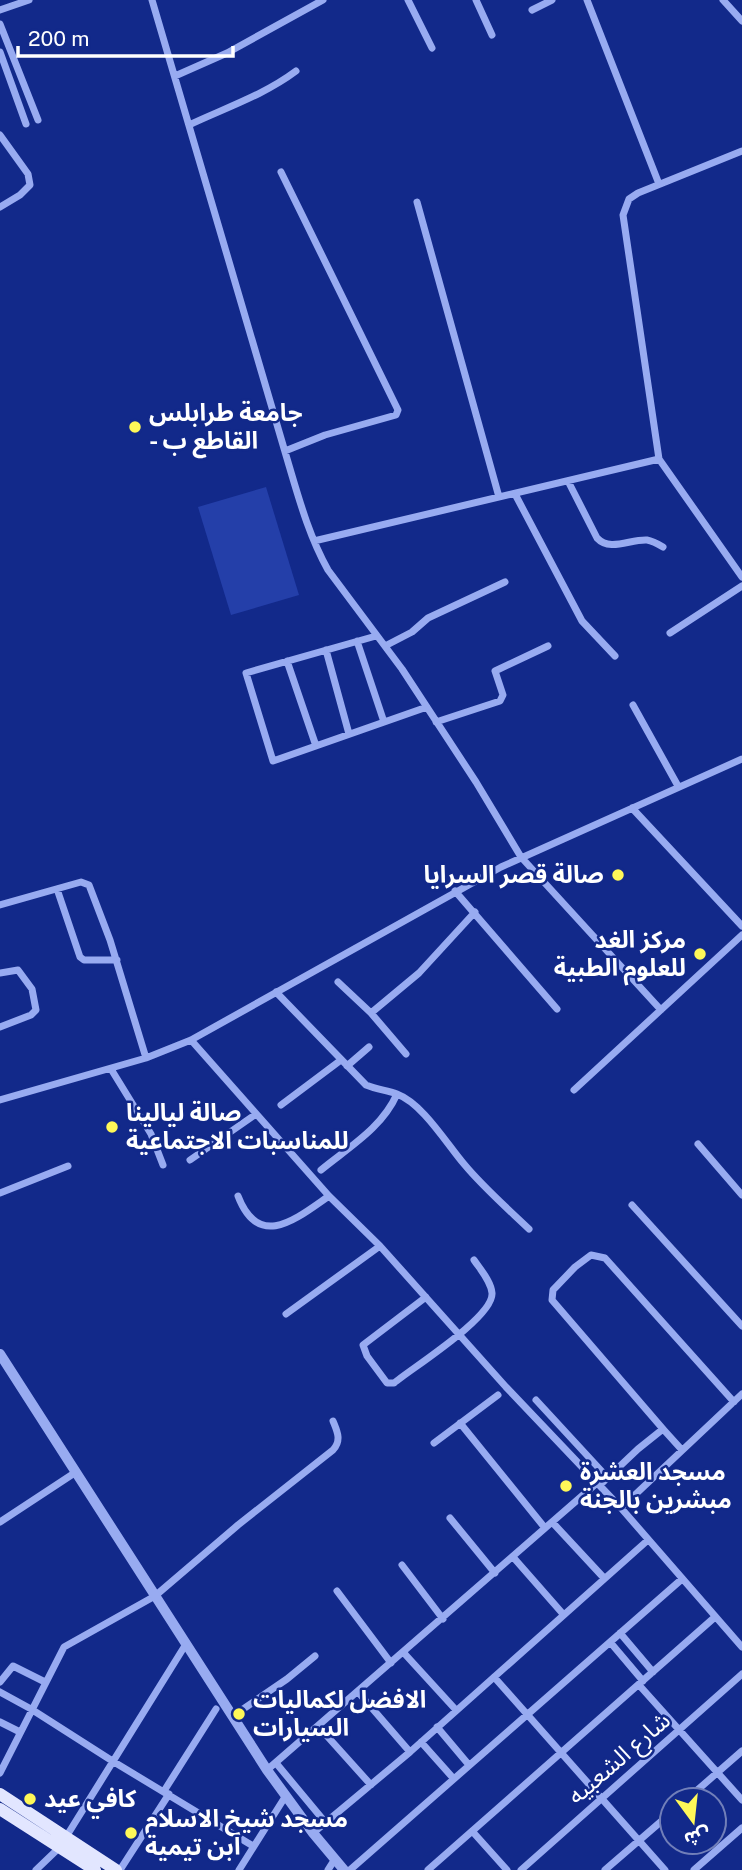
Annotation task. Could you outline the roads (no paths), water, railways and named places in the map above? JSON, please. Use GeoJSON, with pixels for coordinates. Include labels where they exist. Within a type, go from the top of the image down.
{"type":"FeatureCollection","features":[{"type":"Feature","properties":{"kind":"main road"},"geometry":{"type":"LineString","coordinates":[[0,1794],[95,1870]]}},
{"type":"Feature","properties":{"kind":"main road"},"geometry":{"type":"LineString","coordinates":[[0,1809],[118,1870]]}},
{"type":"Feature","properties":{"kind":"street"},"geometry":{"type":"LineString","coordinates":[[0,10],[29,0]]}},
{"type":"Feature","properties":{"kind":"street"},"geometry":{"type":"LineString","coordinates":[[152,0],[285,451],[314,541],[328,570],[427,707],[502,823],[521,858],[661,1010]]}},
{"type":"Feature","properties":{"kind":"street"},"geometry":{"type":"LineString","coordinates":[[174,76],[227,53],[323,0]]}},
{"type":"Feature","properties":{"kind":"street"},"geometry":{"type":"LineString","coordinates":[[408,0],[432,48]]}},
{"type":"Feature","properties":{"kind":"street"},"geometry":{"type":"LineString","coordinates":[[476,0],[492,35]]}},
{"type":"Feature","properties":{"kind":"street"},"geometry":{"type":"LineString","coordinates":[[532,10],[552,0]]}},
{"type":"Feature","properties":{"kind":"street"},"geometry":{"type":"LineString","coordinates":[[587,0],[659,184]]}},
{"type":"Feature","properties":{"kind":"street"},"geometry":{"type":"LineString","coordinates":[[723,0],[742,21]]}},
{"type":"Feature","properties":{"kind":"street"},"geometry":{"type":"LineString","coordinates":[[0,24],[38,120]]}},
{"type":"Feature","properties":{"kind":"street"},"geometry":{"type":"LineString","coordinates":[[0,51],[26,124]]}},
{"type":"Feature","properties":{"kind":"street"},"geometry":{"type":"LineString","coordinates":[[189,125],[257,95],[296,71]]}},
{"type":"Feature","properties":{"kind":"street"},"geometry":{"type":"LineString","coordinates":[[0,135],[28,174],[30,185],[20,195],[0,207]]}},
{"type":"Feature","properties":{"kind":"street"},"geometry":{"type":"LineString","coordinates":[[742,151],[629,199],[623,215],[659,459],[742,578]]}},
{"type":"Feature","properties":{"kind":"street"},"geometry":{"type":"LineString","coordinates":[[281,172],[398,410],[396,415],[325,435],[285,451]]}},
{"type":"Feature","properties":{"kind":"street"},"geometry":{"type":"LineString","coordinates":[[417,202],[499,497]]}},
{"type":"Feature","properties":{"kind":"street"},"geometry":{"type":"LineString","coordinates":[[314,541],[659,459]]}},
{"type":"Feature","properties":{"kind":"street"},"geometry":{"type":"LineString","coordinates":[[568,481],[602,543],[614,545],[650,541],[663,547]]}},
{"type":"Feature","properties":{"kind":"street"},"geometry":{"type":"LineString","coordinates":[[515,494],[582,621],[615,656]]}},
{"type":"Feature","properties":{"kind":"street"},"geometry":{"type":"LineString","coordinates":[[385,646],[412,632],[428,618],[505,582]]}},
{"type":"Feature","properties":{"kind":"street"},"geometry":{"type":"LineString","coordinates":[[670,634],[742,586]]}},
{"type":"Feature","properties":{"kind":"street"},"geometry":{"type":"LineString","coordinates":[[376,636],[246,673],[273,761],[427,707]]}},
{"type":"Feature","properties":{"kind":"street"},"geometry":{"type":"LineString","coordinates":[[357,641],[384,722]]}},
{"type":"Feature","properties":{"kind":"street"},"geometry":{"type":"LineString","coordinates":[[436,722],[500,701],[503,695],[495,671],[548,646]]}},
{"type":"Feature","properties":{"kind":"street"},"geometry":{"type":"LineString","coordinates":[[326,650],[349,734]]}},
{"type":"Feature","properties":{"kind":"street"},"geometry":{"type":"LineString","coordinates":[[287,661],[316,746]]}},
{"type":"Feature","properties":{"kind":"street"},"geometry":{"type":"LineString","coordinates":[[633,705],[678,786]]}},
{"type":"Feature","properties":{"kind":"street"},"geometry":{"type":"LineString","coordinates":[[0,1100],[111,1069],[191,1040],[455,891],[521,858],[742,759]]}},
{"type":"Feature","properties":{"kind":"street"},"geometry":{"type":"LineString","coordinates":[[632,808],[738,917],[742,926]]}},
{"type":"Feature","properties":{"kind":"street"},"geometry":{"type":"LineString","coordinates":[[0,905],[81,882],[89,885],[117,960],[146,1058]]}},
{"type":"Feature","properties":{"kind":"street"},"geometry":{"type":"LineString","coordinates":[[57,889],[80,957],[84,960],[117,960]]}},
{"type":"Feature","properties":{"kind":"street"},"geometry":{"type":"LineString","coordinates":[[455,891],[558,1009]]}},
{"type":"Feature","properties":{"kind":"street"},"geometry":{"type":"LineString","coordinates":[[372,1013],[419,972],[475,912]]}},
{"type":"Feature","properties":{"kind":"street"},"geometry":{"type":"LineString","coordinates":[[574,1090],[742,935]]}},
{"type":"Feature","properties":{"kind":"street"},"geometry":{"type":"LineString","coordinates":[[0,973],[18,970],[32,989],[36,1010],[0,1027]]}},
{"type":"Feature","properties":{"kind":"street"},"geometry":{"type":"LineString","coordinates":[[338,982],[372,1013],[406,1054]]}},
{"type":"Feature","properties":{"kind":"street"},"geometry":{"type":"LineString","coordinates":[[276,992],[366,1085],[397,1094],[415,1107],[464,1164],[529,1229]]}},
{"type":"Feature","properties":{"kind":"street"},"geometry":{"type":"LineString","coordinates":[[191,1040],[329,1196],[380,1246],[506,1387],[599,1483],[742,1647]]}},
{"type":"Feature","properties":{"kind":"street"},"geometry":{"type":"LineString","coordinates":[[281,1105],[369,1047]]}},
{"type":"Feature","properties":{"kind":"street"},"geometry":{"type":"LineString","coordinates":[[111,1069],[150,1134],[163,1165]]}},
{"type":"Feature","properties":{"kind":"street"},"geometry":{"type":"LineString","coordinates":[[321,1170],[380,1122],[397,1094]]}},
{"type":"Feature","properties":{"kind":"street"},"geometry":{"type":"LineString","coordinates":[[190,1160],[256,1114]]}},
{"type":"Feature","properties":{"kind":"street"},"geometry":{"type":"LineString","coordinates":[[698,1144],[742,1195]]}},
{"type":"Feature","properties":{"kind":"street"},"geometry":{"type":"LineString","coordinates":[[0,1193],[68,1167]]}},
{"type":"Feature","properties":{"kind":"street"},"geometry":{"type":"LineString","coordinates":[[238,1196],[250,1218],[269,1227],[283,1225],[295,1219],[329,1196]]}},
{"type":"Feature","properties":{"kind":"street"},"geometry":{"type":"LineString","coordinates":[[632,1205],[742,1326]]}},
{"type":"Feature","properties":{"kind":"street"},"geometry":{"type":"LineString","coordinates":[[286,1314],[380,1246]]}},
{"type":"Feature","properties":{"kind":"street"},"geometry":{"type":"LineString","coordinates":[[682,1450],[552,1300],[553,1290],[575,1267],[591,1255],[605,1258],[734,1402]]}},
{"type":"Feature","properties":{"kind":"street"},"geometry":{"type":"LineString","coordinates":[[426,1297],[363,1345],[364,1352],[384,1381],[390,1384],[461,1335],[490,1301],[492,1293],[474,1260]]}},
{"type":"Feature","properties":{"kind":"street"},"geometry":{"type":"LineString","coordinates":[[0,1354],[267,1770],[285,1797],[344,1870]]}},
{"type":"Feature","properties":{"kind":"street"},"geometry":{"type":"LineString","coordinates":[[621,1508],[742,1394]]}},
{"type":"Feature","properties":{"kind":"street"},"geometry":{"type":"LineString","coordinates":[[434,1443],[498,1395]]}},
{"type":"Feature","properties":{"kind":"street"},"geometry":{"type":"LineString","coordinates":[[536,1400],[607,1477]]}},
{"type":"Feature","properties":{"kind":"street"},"geometry":{"type":"LineString","coordinates":[[0,1773],[64,1647],[155,1596],[237,1525],[333,1450],[337,1446],[339,1436],[333,1421]]}},
{"type":"Feature","properties":{"kind":"street"},"geometry":{"type":"LineString","coordinates":[[460,1423],[545,1528]]}},
{"type":"Feature","properties":{"kind":"street"},"geometry":{"type":"LineString","coordinates":[[267,1770],[663,1429]]}},
{"type":"Feature","properties":{"kind":"street"},"geometry":{"type":"LineString","coordinates":[[0,1522],[76,1472]]}},
{"type":"Feature","properties":{"kind":"street"},"geometry":{"type":"LineString","coordinates":[[450,1518],[495,1573]]}},
{"type":"Feature","properties":{"kind":"street"},"geometry":{"type":"LineString","coordinates":[[553,1522],[604,1578]]}},
{"type":"Feature","properties":{"kind":"street"},"geometry":{"type":"LineString","coordinates":[[313,1833],[410,1752],[648,1540]]}},
{"type":"Feature","properties":{"kind":"street"},"geometry":{"type":"LineString","coordinates":[[513,1557],[563,1614]]}},
{"type":"Feature","properties":{"kind":"street"},"geometry":{"type":"LineString","coordinates":[[402,1565],[443,1619]]}},
{"type":"Feature","properties":{"kind":"street"},"geometry":{"type":"LineString","coordinates":[[350,1870],[682,1579]]}},
{"type":"Feature","properties":{"kind":"street"},"geometry":{"type":"LineString","coordinates":[[337,1591],[391,1663]]}},
{"type":"Feature","properties":{"kind":"street"},"geometry":{"type":"LineString","coordinates":[[428,1870],[715,1617]]}},
{"type":"Feature","properties":{"kind":"street"},"geometry":{"type":"LineString","coordinates":[[620,1633],[653,1672]]}},
{"type":"Feature","properties":{"kind":"street"},"geometry":{"type":"LineString","coordinates":[[610,1642],[641,1683],[742,1800]]}},
{"type":"Feature","properties":{"kind":"street"},"geometry":{"type":"LineString","coordinates":[[36,1870],[63,1842],[186,1644]]}},
{"type":"Feature","properties":{"kind":"street"},"geometry":{"type":"LineString","coordinates":[[403,1652],[456,1710]]}},
{"type":"Feature","properties":{"kind":"street"},"geometry":{"type":"LineString","coordinates":[[233,1716],[315,1656]]}},
{"type":"Feature","properties":{"kind":"street"},"geometry":{"type":"LineString","coordinates":[[0,1682],[13,1666],[45,1682]]}},
{"type":"Feature","properties":{"kind":"street","name":"شارع الشعبيه"},"geometry":{"type":"LineString","coordinates":[[522,1870],[742,1674]]}},
{"type":"Feature","properties":{"kind":"street"},"geometry":{"type":"LineString","coordinates":[[494,1677],[665,1870]]}},
{"type":"Feature","properties":{"kind":"street"},"geometry":{"type":"LineString","coordinates":[[0,1692],[253,1846]]}},
{"type":"Feature","properties":{"kind":"street"},"geometry":{"type":"LineString","coordinates":[[358,1692],[410,1752]]}},
{"type":"Feature","properties":{"kind":"street"},"geometry":{"type":"LineString","coordinates":[[118,1870],[216,1709]]}},
{"type":"Feature","properties":{"kind":"street"},"geometry":{"type":"LineString","coordinates":[[0,1722],[20,1731]]}},
{"type":"Feature","properties":{"kind":"street"},"geometry":{"type":"LineString","coordinates":[[318,1726],[371,1785]]}},
{"type":"Feature","properties":{"kind":"street"},"geometry":{"type":"LineString","coordinates":[[437,1727],[469,1765]]}},
{"type":"Feature","properties":{"kind":"street"},"geometry":{"type":"LineString","coordinates":[[421,1742],[454,1779]]}},
{"type":"Feature","properties":{"kind":"street"},"geometry":{"type":"LineString","coordinates":[[702,1786],[742,1751]]}},
{"type":"Feature","properties":{"kind":"street"},"geometry":{"type":"LineString","coordinates":[[0,1752],[8,1755]]}},
{"type":"Feature","properties":{"kind":"street"},"geometry":{"type":"LineString","coordinates":[[276,1763],[325,1822]]}},
{"type":"Feature","properties":{"kind":"street"},"geometry":{"type":"LineString","coordinates":[[239,1870],[285,1797]]}},
{"type":"Feature","properties":{"kind":"street"},"geometry":{"type":"LineString","coordinates":[[605,1870],[658,1824]]}},
{"type":"Feature","properties":{"kind":"street"},"geometry":{"type":"LineString","coordinates":[[694,1870],[742,1828]]}},
{"type":"Feature","properties":{"kind":"street"},"geometry":{"type":"LineString","coordinates":[[472,1831],[507,1870]]}},
{"type":"Feature","properties":{"kind":"street"},"geometry":{"type":"LineString","coordinates":[[328,1870],[335,1859]]}},
{"type":"Feature","properties":{"kind":"place","name":"جامعة طرابلس - القاطع ب"},"geometry":{"type":"Point","coordinates":[135,427]}},
{"type":"Feature","properties":{"kind":"place","name":"صالة قصر السرايا"},"geometry":{"type":"Point","coordinates":[618,875]}},
{"type":"Feature","properties":{"kind":"place","name":"مركز الغد للعلوم الطبية"},"geometry":{"type":"Point","coordinates":[700,954]}},
{"type":"Feature","properties":{"kind":"place","name":"صالة ليالينا للمناسبات الاجتماعية"},"geometry":{"type":"Point","coordinates":[112,1127]}},
{"type":"Feature","properties":{"kind":"place","name":"مسجد العشرة مبشرين بالجنة"},"geometry":{"type":"Point","coordinates":[566,1486]}},
{"type":"Feature","properties":{"kind":"place","name":"الافضل لكماليات السيارات"},"geometry":{"type":"Point","coordinates":[239,1714]}},
{"type":"Feature","properties":{"kind":"place","name":"كافي عيد"},"geometry":{"type":"Point","coordinates":[30,1799]}},
{"type":"Feature","properties":{"kind":"place","name":"مسجد شيخ الاسلام ابن تيمية"},"geometry":{"type":"Point","coordinates":[131,1833]}}]}
